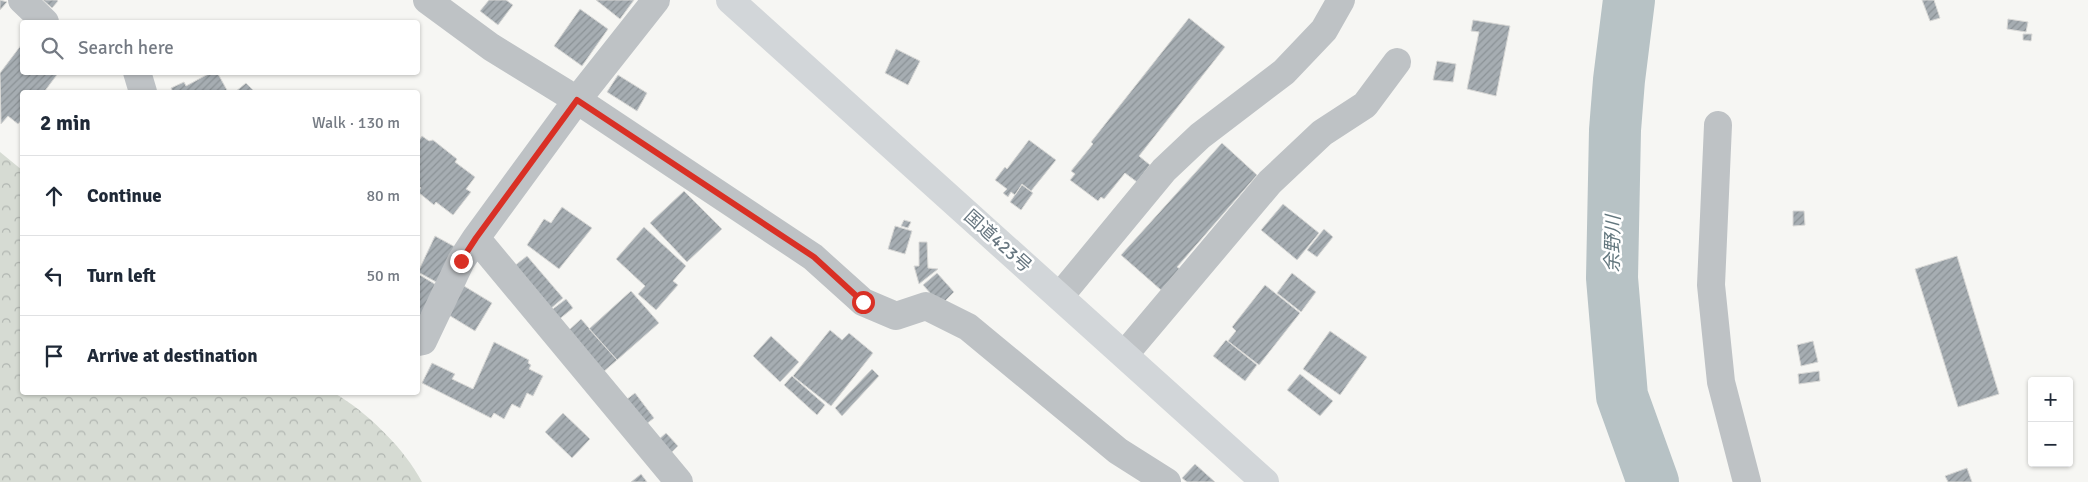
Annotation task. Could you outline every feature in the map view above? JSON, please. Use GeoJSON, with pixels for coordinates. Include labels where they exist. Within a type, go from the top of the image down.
{"type":"FeatureCollection","features":[{"type":"Feature","properties":{"kind":"highway","name":"国道423号"},"geometry":{"type":"LineString","coordinates":[[730,0],[1265,482]]}},
{"type":"Feature","properties":{"kind":"street"},"geometry":{"type":"LineString","coordinates":[[22,0],[43,20]]}},
{"type":"Feature","properties":{"kind":"street"},"geometry":{"type":"LineString","coordinates":[[427,0],[491,47],[577,100],[814,257],[863,302],[896,316],[926,306],[968,327],[1118,450],[1167,482]]}},
{"type":"Feature","properties":{"kind":"street"},"geometry":{"type":"LineString","coordinates":[[420,342],[423,341],[461,261],[476,238],[577,100],[656,0]]}},
{"type":"Feature","properties":{"kind":"street"},"geometry":{"type":"LineString","coordinates":[[1060,296],[1164,170],[1200,136],[1284,72],[1324,30],[1341,0]]}},
{"type":"Feature","properties":{"kind":"street"},"geometry":{"type":"LineString","coordinates":[[1125,354],[1270,182],[1322,133],[1365,105],[1397,62]]}},
{"type":"Feature","properties":{"kind":"street"},"geometry":{"type":"LineString","coordinates":[[138,75],[142,90]]}},
{"type":"Feature","properties":{"kind":"street"},"geometry":{"type":"LineString","coordinates":[[1718,125],[1711,285],[1722,382],[1747,482]]}},
{"type":"Feature","properties":{"kind":"street"},"geometry":{"type":"LineString","coordinates":[[476,238],[679,482]]}},
{"type":"Feature","properties":{"kind":"green space"},"geometry":{"type":"Polygon","coordinates":[[[0,152],[20,168],[20,395],[337,395],[359,410],[384,432],[406,457],[422,482],[0,482],[0,152]]]}},
{"type":"Feature","properties":{"kind":"building"},"geometry":{"type":"Polygon","coordinates":[[[0,0],[7,2],[0,10],[0,0]]]}},
{"type":"Feature","properties":{"kind":"building"},"geometry":{"type":"Polygon","coordinates":[[[43,0],[57,0],[58,1],[52,8],[43,0]]]}},
{"type":"Feature","properties":{"kind":"building"},"geometry":{"type":"Polygon","coordinates":[[[489,0],[506,0],[513,5],[498,25],[480,11],[489,0]]]}},
{"type":"Feature","properties":{"kind":"building"},"geometry":{"type":"Polygon","coordinates":[[[596,0],[634,0],[620,19],[596,0]]]}},
{"type":"Feature","properties":{"kind":"building"},"geometry":{"type":"Polygon","coordinates":[[[1922,0],[1934,0],[1940,18],[1930,21],[1922,0]]]}},
{"type":"Feature","properties":{"kind":"building"},"geometry":{"type":"Polygon","coordinates":[[[580,9],[608,29],[582,66],[554,46],[580,9]]]}},
{"type":"Feature","properties":{"kind":"building"},"geometry":{"type":"Polygon","coordinates":[[[1189,18],[1225,47],[1139,156],[1150,165],[1137,182],[1125,173],[1104,199],[1101,197],[1098,201],[1070,180],[1075,174],[1071,171],[1093,144],[1091,142],[1189,18]]]}},
{"type":"Feature","properties":{"kind":"building"},"geometry":{"type":"Polygon","coordinates":[[[2008,19],[2028,22],[2026,32],[2007,29],[2008,19]]]}},
{"type":"Feature","properties":{"kind":"building"},"geometry":{"type":"Polygon","coordinates":[[[1473,20],[1510,26],[1496,96],[1467,89],[1479,32],[1471,31],[1473,20]]]}},
{"type":"Feature","properties":{"kind":"building"},"geometry":{"type":"Polygon","coordinates":[[[2023,34],[2032,34],[2031,41],[2023,40],[2023,34]]]}},
{"type":"Feature","properties":{"kind":"building"},"geometry":{"type":"Polygon","coordinates":[[[20,47],[20,75],[57,75],[46,90],[20,90],[20,122],[18,124],[8,116],[1,124],[0,73],[20,47]]]}},
{"type":"Feature","properties":{"kind":"building"},"geometry":{"type":"Polygon","coordinates":[[[896,49],[920,61],[908,85],[885,73],[896,49]]]}},
{"type":"Feature","properties":{"kind":"building"},"geometry":{"type":"Polygon","coordinates":[[[1437,61],[1456,64],[1453,82],[1433,80],[1437,61]]]}},
{"type":"Feature","properties":{"kind":"building"},"geometry":{"type":"Polygon","coordinates":[[[206,75],[219,75],[227,90],[172,90],[171,88],[184,82],[186,86],[206,75]]]}},
{"type":"Feature","properties":{"kind":"building"},"geometry":{"type":"Polygon","coordinates":[[[618,75],[647,93],[637,111],[607,92],[618,75]]]}},
{"type":"Feature","properties":{"kind":"building"},"geometry":{"type":"Polygon","coordinates":[[[246,83],[253,90],[237,90],[246,83]]]}},
{"type":"Feature","properties":{"kind":"building"},"geometry":{"type":"Polygon","coordinates":[[[422,136],[429,141],[433,140],[457,159],[455,162],[475,177],[466,189],[471,192],[453,215],[436,202],[434,205],[420,194],[420,139],[422,136]]]}},
{"type":"Feature","properties":{"kind":"building"},"geometry":{"type":"Polygon","coordinates":[[[1029,140],[1056,160],[1031,191],[1022,184],[1015,195],[1011,192],[1008,197],[1003,193],[1007,189],[995,180],[1005,167],[1007,169],[1029,140]]]}},
{"type":"Feature","properties":{"kind":"building"},"geometry":{"type":"Polygon","coordinates":[[[1222,143],[1257,175],[1177,267],[1180,269],[1161,290],[1121,255],[1222,143]]]}},
{"type":"Feature","properties":{"kind":"building"},"geometry":{"type":"Polygon","coordinates":[[[1022,185],[1033,193],[1021,210],[1010,202],[1022,185]]]}},
{"type":"Feature","properties":{"kind":"building"},"geometry":{"type":"Polygon","coordinates":[[[684,191],[722,229],[687,262],[650,223],[684,191]]]}},
{"type":"Feature","properties":{"kind":"building"},"geometry":{"type":"Polygon","coordinates":[[[1283,204],[1319,233],[1297,260],[1261,230],[1283,204]]]}},
{"type":"Feature","properties":{"kind":"building"},"geometry":{"type":"Polygon","coordinates":[[[562,207],[592,228],[559,269],[527,245],[544,219],[551,223],[562,207]]]}},
{"type":"Feature","properties":{"kind":"building"},"geometry":{"type":"Polygon","coordinates":[[[1793,211],[1804,211],[1805,225],[1793,226],[1793,211]]]}},
{"type":"Feature","properties":{"kind":"building"},"geometry":{"type":"Polygon","coordinates":[[[904,220],[911,222],[908,228],[901,226],[904,220]]]}},
{"type":"Feature","properties":{"kind":"building"},"geometry":{"type":"Polygon","coordinates":[[[895,226],[912,231],[905,254],[888,249],[895,226]]]}},
{"type":"Feature","properties":{"kind":"building"},"geometry":{"type":"Polygon","coordinates":[[[644,227],[686,266],[673,281],[678,285],[656,310],[638,294],[645,286],[616,259],[644,227]]]}},
{"type":"Feature","properties":{"kind":"building"},"geometry":{"type":"Polygon","coordinates":[[[1324,229],[1333,237],[1317,257],[1307,250],[1324,229]]]}},
{"type":"Feature","properties":{"kind":"building"},"geometry":{"type":"Polygon","coordinates":[[[435,236],[457,248],[438,283],[420,273],[420,268],[435,236]]]}},
{"type":"Feature","properties":{"kind":"building"},"geometry":{"type":"Polygon","coordinates":[[[919,242],[927,242],[928,268],[938,269],[919,284],[914,266],[919,266],[919,242]]]}},
{"type":"Feature","properties":{"kind":"building"},"geometry":{"type":"Polygon","coordinates":[[[527,256],[563,298],[549,310],[513,267],[527,256]]]}},
{"type":"Feature","properties":{"kind":"building"},"geometry":{"type":"Polygon","coordinates":[[[1957,256],[1999,394],[1958,407],[1915,269],[1957,256]]]}},
{"type":"Feature","properties":{"kind":"building"},"geometry":{"type":"Polygon","coordinates":[[[937,273],[954,292],[941,305],[923,285],[937,273]]]}},
{"type":"Feature","properties":{"kind":"building"},"geometry":{"type":"Polygon","coordinates":[[[1292,273],[1316,292],[1301,312],[1277,293],[1292,273]]]}},
{"type":"Feature","properties":{"kind":"building"},"geometry":{"type":"Polygon","coordinates":[[[420,275],[438,286],[420,318],[420,275]]]}},
{"type":"Feature","properties":{"kind":"building"},"geometry":{"type":"Polygon","coordinates":[[[1265,285],[1300,313],[1259,365],[1228,341],[1236,331],[1232,327],[1265,285]]]}},
{"type":"Feature","properties":{"kind":"building"},"geometry":{"type":"Polygon","coordinates":[[[464,286],[492,303],[475,331],[447,314],[464,286]]]}},
{"type":"Feature","properties":{"kind":"building"},"geometry":{"type":"Polygon","coordinates":[[[631,291],[659,323],[617,360],[589,329],[631,291]]]}},
{"type":"Feature","properties":{"kind":"building"},"geometry":{"type":"Polygon","coordinates":[[[566,299],[573,308],[557,321],[549,312],[566,299]]]}},
{"type":"Feature","properties":{"kind":"building"},"geometry":{"type":"Polygon","coordinates":[[[581,319],[617,360],[602,373],[567,332],[581,319]]]}},
{"type":"Feature","properties":{"kind":"building"},"geometry":{"type":"Polygon","coordinates":[[[830,330],[842,340],[849,333],[873,353],[831,406],[793,376],[830,330]]]}},
{"type":"Feature","properties":{"kind":"building"},"geometry":{"type":"Polygon","coordinates":[[[1330,331],[1367,357],[1340,395],[1303,369],[1330,331]]]}},
{"type":"Feature","properties":{"kind":"building"},"geometry":{"type":"Polygon","coordinates":[[[771,336],[799,362],[780,382],[753,356],[771,336]]]}},
{"type":"Feature","properties":{"kind":"building"},"geometry":{"type":"Polygon","coordinates":[[[1226,340],[1257,365],[1245,381],[1213,356],[1226,340]]]}},
{"type":"Feature","properties":{"kind":"building"},"geometry":{"type":"Polygon","coordinates":[[[1813,341],[1818,362],[1801,366],[1797,345],[1813,341]]]}},
{"type":"Feature","properties":{"kind":"building"},"geometry":{"type":"Polygon","coordinates":[[[494,342],[529,360],[528,363],[531,365],[529,369],[543,376],[533,396],[527,393],[520,408],[512,404],[504,419],[494,413],[491,418],[422,383],[432,363],[455,374],[452,379],[473,389],[494,342]]]}},
{"type":"Feature","properties":{"kind":"building"},"geometry":{"type":"Polygon","coordinates":[[[872,369],[879,376],[842,416],[835,408],[872,369]]]}},
{"type":"Feature","properties":{"kind":"building"},"geometry":{"type":"Polygon","coordinates":[[[1819,371],[1820,381],[1799,384],[1798,374],[1819,371]]]}},
{"type":"Feature","properties":{"kind":"building"},"geometry":{"type":"Polygon","coordinates":[[[1300,374],[1333,401],[1320,416],[1287,390],[1300,374]]]}},
{"type":"Feature","properties":{"kind":"building"},"geometry":{"type":"Polygon","coordinates":[[[792,376],[825,405],[817,415],[784,385],[792,376]]]}},
{"type":"Feature","properties":{"kind":"building"},"geometry":{"type":"Polygon","coordinates":[[[635,393],[654,418],[645,425],[626,400],[635,393]]]}},
{"type":"Feature","properties":{"kind":"building"},"geometry":{"type":"Polygon","coordinates":[[[563,413],[590,439],[572,458],[545,432],[563,413]]]}},
{"type":"Feature","properties":{"kind":"building"},"geometry":{"type":"Polygon","coordinates":[[[666,433],[678,446],[669,455],[657,441],[666,433]]]}},
{"type":"Feature","properties":{"kind":"building"},"geometry":{"type":"Polygon","coordinates":[[[1195,464],[1215,482],[1187,482],[1182,478],[1195,464]]]}},
{"type":"Feature","properties":{"kind":"building"},"geometry":{"type":"Polygon","coordinates":[[[1967,468],[1972,482],[1948,482],[1945,476],[1967,468]]]}},
{"type":"Feature","properties":{"kind":"building"},"geometry":{"type":"Polygon","coordinates":[[[641,474],[647,482],[631,482],[641,474]]]}},
{"type":"Feature","properties":{"kind":"waterway","name":"余野川"},"geometry":{"type":"LineString","coordinates":[[1629,0],[1615,130],[1612,278],[1622,396],[1653,482]]}},
{"type":"Feature","properties":{"kind":"route"},"geometry":{"type":"LineString","coordinates":[[461,261],[577,100],[814,257],[863,302]]}}]}
